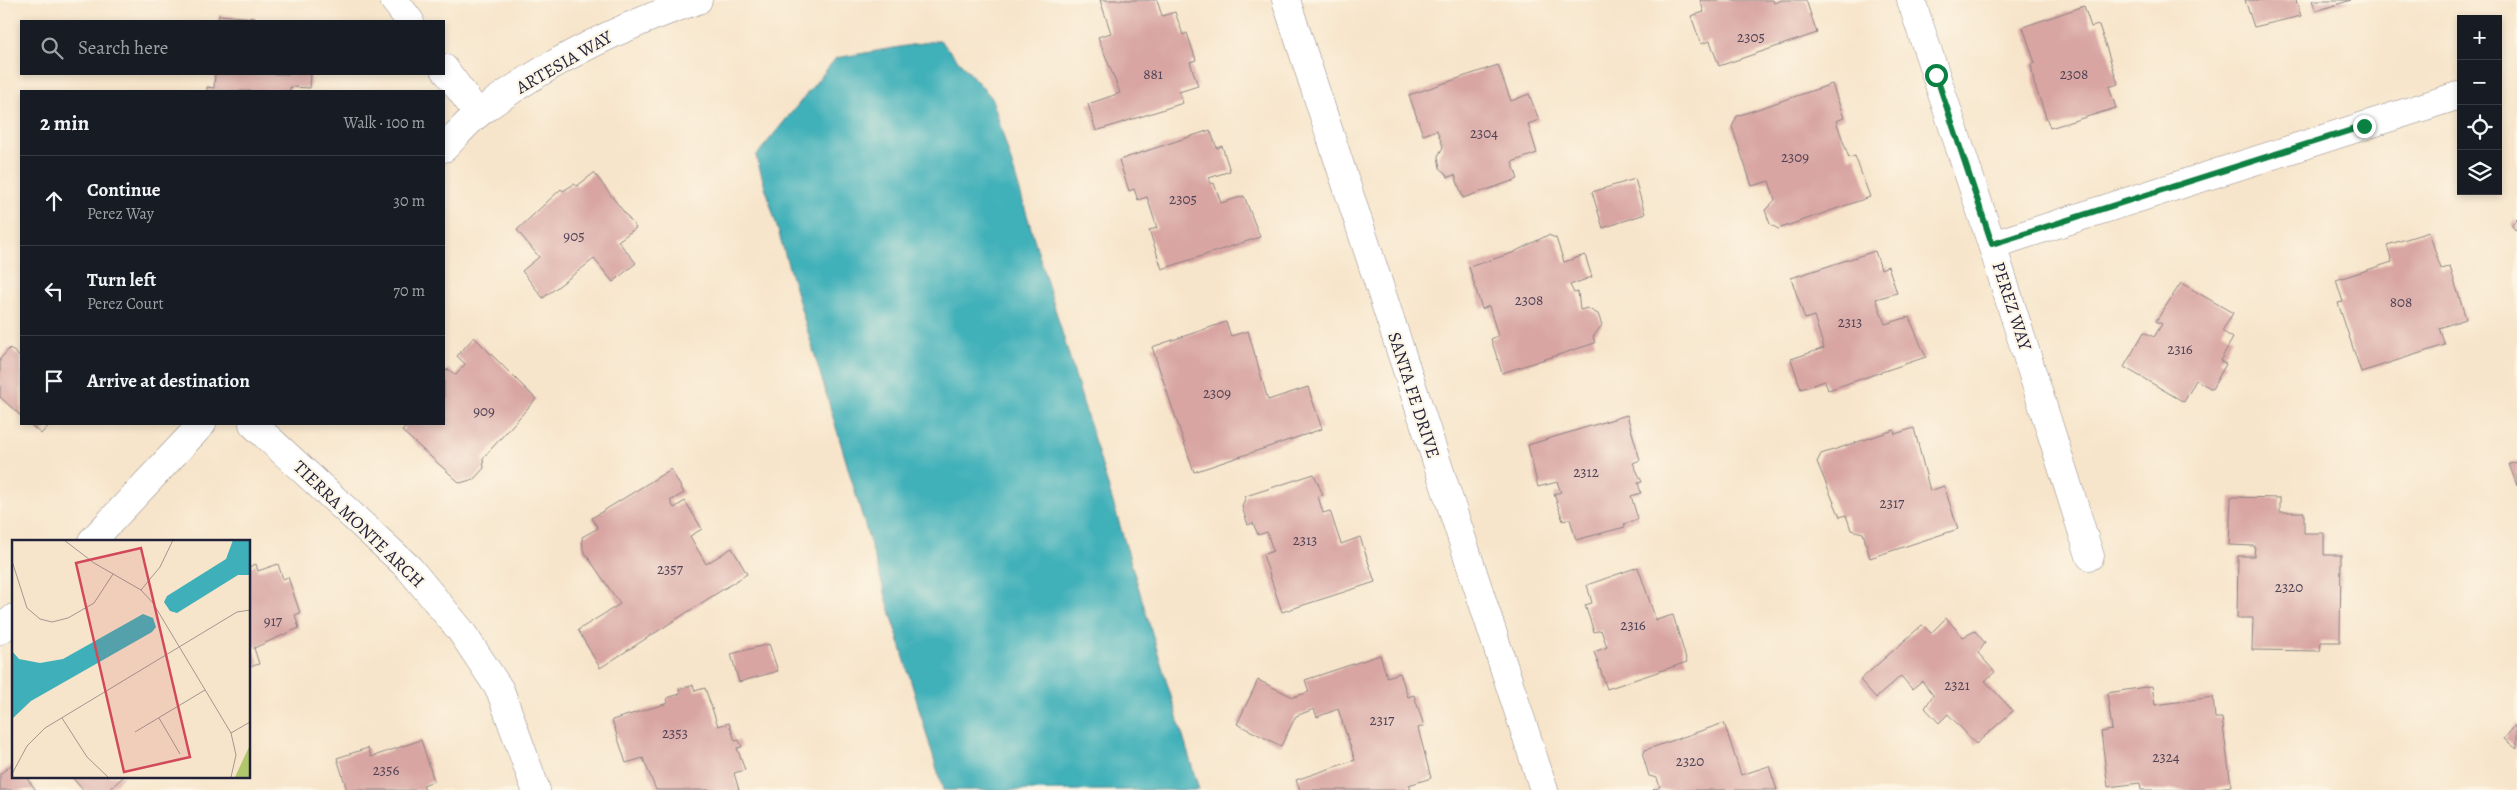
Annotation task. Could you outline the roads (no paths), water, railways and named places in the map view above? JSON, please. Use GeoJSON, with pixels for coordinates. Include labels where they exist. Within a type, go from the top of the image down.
{"type":"FeatureCollection","features":[{"type":"Feature","properties":{"kind":"street"},"geometry":{"type":"LineString","coordinates":[[394,0],[409,20]]}},
{"type":"Feature","properties":{"kind":"street","name":"ARTESIA WAY"},"geometry":{"type":"LineString","coordinates":[[445,147],[478,114],[534,76],[590,44],[656,14],[698,0]]}},
{"type":"Feature","properties":{"kind":"street","name":"SANTA FE DRIVE"},"geometry":{"type":"LineString","coordinates":[[1286,0],[1544,790]]}},
{"type":"Feature","properties":{"kind":"street","name":"PEREZ WAY"},"geometry":{"type":"LineString","coordinates":[[1911,0],[1992,244],[2090,556]]}},
{"type":"Feature","properties":{"kind":"street"},"geometry":{"type":"LineString","coordinates":[[445,69],[478,114]]}},
{"type":"Feature","properties":{"kind":"street"},"geometry":{"type":"LineString","coordinates":[[1992,244],[2457,96]]}},
{"type":"Feature","properties":{"kind":"street"},"geometry":{"type":"LineString","coordinates":[[93,540],[201,425]]}},
{"type":"Feature","properties":{"kind":"street","name":"TIERRA MONTE ARCH"},"geometry":{"type":"LineString","coordinates":[[254,425],[409,568],[461,632],[500,690],[536,790]]}},
{"type":"Feature","properties":{"kind":"street"},"geometry":{"type":"LineString","coordinates":[[0,630],[12,620]]}},
{"type":"Feature","properties":{"kind":"water"},"geometry":{"type":"Polygon","coordinates":[[[940,40],[992,98],[1199,790],[943,790],[756,156],[836,58],[940,40]]]}}]}
